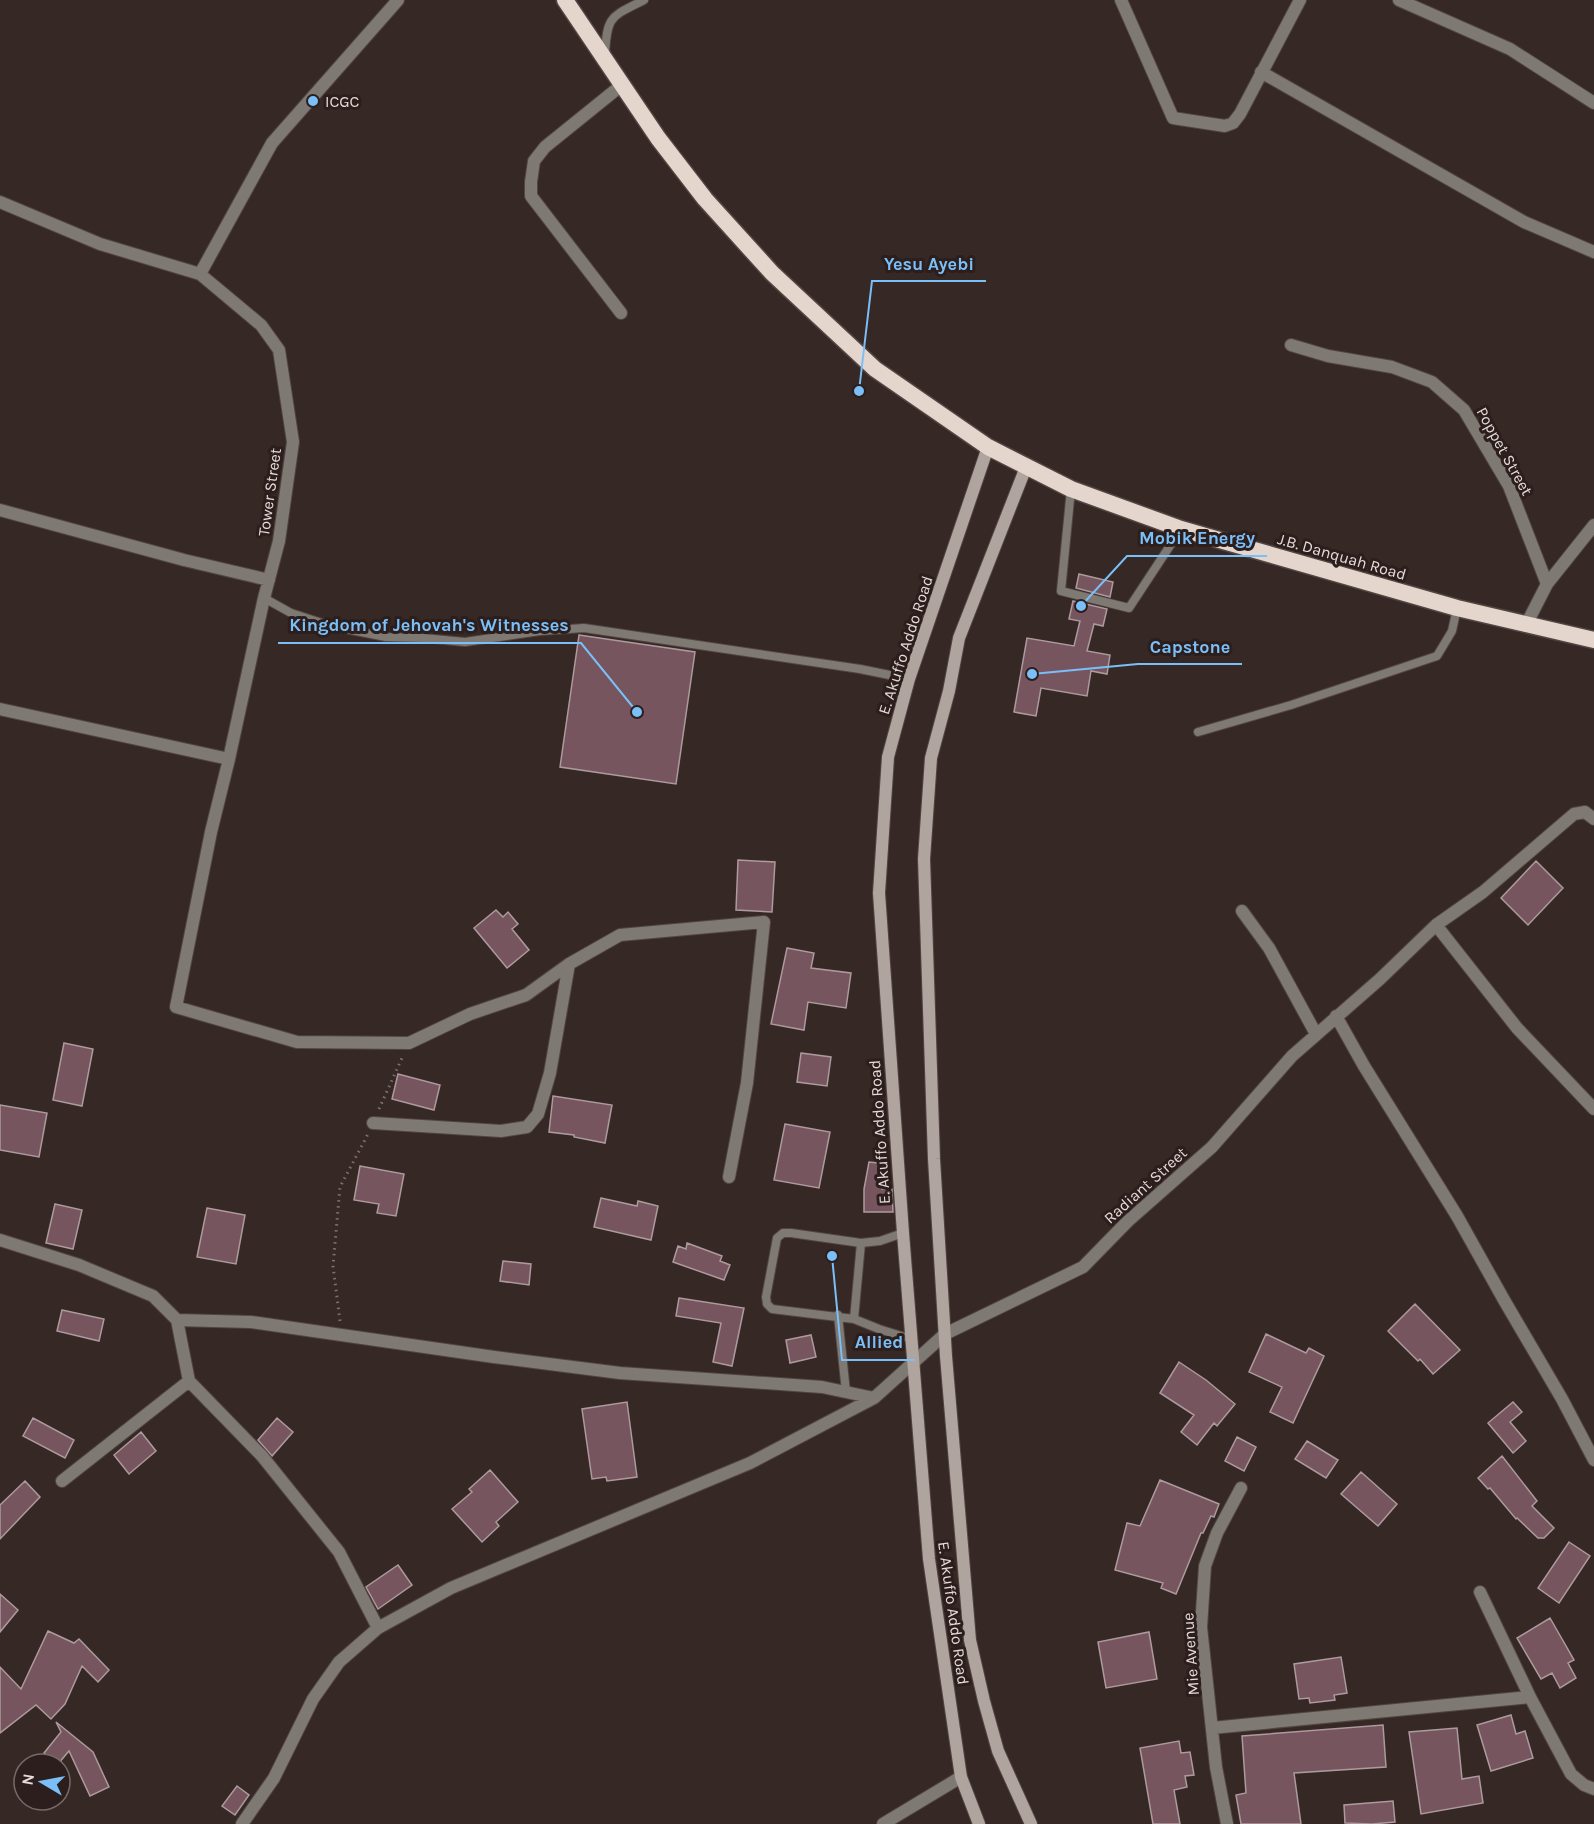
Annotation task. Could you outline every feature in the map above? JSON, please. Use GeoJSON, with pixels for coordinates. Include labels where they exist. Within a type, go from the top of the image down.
{"type":"FeatureCollection","features":[{"type":"Feature","properties":{"kind":"highway","name":"J.B. Danquah Road"},"geometry":{"type":"LineString","coordinates":[[565,0],[624,84],[658,138],[772,273],[875,369],[988,447],[1071,489],[1181,529],[1458,608],[1594,640]]}},
{"type":"Feature","properties":{"kind":"main road","name":"E. Akuffo Addo Road"},"geometry":{"type":"LineString","coordinates":[[979,1824],[961,1777],[929,1559],[879,893],[888,757],[909,679],[988,447]]}},
{"type":"Feature","properties":{"kind":"main road","name":"E. Akuffo Addo Road"},"geometry":{"type":"LineString","coordinates":[[1026,467],[960,638],[931,758],[924,859],[933,1159],[970,1640],[998,1751],[1031,1824]]}},
{"type":"Feature","properties":{"kind":"street"},"geometry":{"type":"LineString","coordinates":[[0,202],[100,244],[200,274],[272,143],[398,0]]}},
{"type":"Feature","properties":{"kind":"street"},"geometry":{"type":"LineString","coordinates":[[1121,0],[1173,118],[1225,126],[1233,123],[1240,114],[1300,0]]}},
{"type":"Feature","properties":{"kind":"street"},"geometry":{"type":"LineString","coordinates":[[1399,0],[1509,50],[1594,103]]}},
{"type":"Feature","properties":{"kind":"street"},"geometry":{"type":"LineString","coordinates":[[1261,72],[1524,222],[1594,252]]}},
{"type":"Feature","properties":{"kind":"street"},"geometry":{"type":"LineString","coordinates":[[621,313],[531,196],[531,182],[534,161],[545,147],[624,84]]}},
{"type":"Feature","properties":{"kind":"street","name":"Tower Street"},"geometry":{"type":"LineString","coordinates":[[200,274],[261,325],[279,350],[292,442],[279,541],[211,832],[176,1007],[297,1042],[409,1043]]}},
{"type":"Feature","properties":{"kind":"street","name":"Poppet Street"},"geometry":{"type":"LineString","coordinates":[[1291,345],[1328,356],[1392,367],[1432,382],[1464,410],[1509,486],[1546,584]]}},
{"type":"Feature","properties":{"kind":"street"},"geometry":{"type":"LineString","coordinates":[[0,510],[184,560],[269,580]]}},
{"type":"Feature","properties":{"kind":"street"},"geometry":{"type":"LineString","coordinates":[[1526,624],[1546,584],[1594,525]]}},
{"type":"Feature","properties":{"kind":"street"},"geometry":{"type":"LineString","coordinates":[[0,709],[229,759]]}},
{"type":"Feature","properties":{"kind":"street","name":"Radiant Street"},"geometry":{"type":"LineString","coordinates":[[242,1824],[274,1778],[313,1699],[326,1680],[339,1662],[378,1628],[451,1588],[750,1463],[874,1398],[945,1334],[1083,1267],[1136,1214],[1212,1147],[1292,1056],[1380,979],[1436,925],[1483,892],[1574,814],[1585,812],[1594,819]]}},
{"type":"Feature","properties":{"kind":"street"},"geometry":{"type":"LineString","coordinates":[[1242,911],[1269,948],[1316,1034]]}},
{"type":"Feature","properties":{"kind":"street"},"geometry":{"type":"LineString","coordinates":[[409,1043],[470,1014],[526,995],[569,964],[620,935],[764,922],[747,1083],[729,1177]]}},
{"type":"Feature","properties":{"kind":"street"},"geometry":{"type":"LineString","coordinates":[[1436,925],[1517,1028],[1594,1109]]}},
{"type":"Feature","properties":{"kind":"street"},"geometry":{"type":"LineString","coordinates":[[373,1123],[501,1131],[528,1127],[538,1114],[550,1073],[569,964]]}},
{"type":"Feature","properties":{"kind":"street"},"geometry":{"type":"LineString","coordinates":[[1336,1016],[1364,1066],[1457,1216],[1562,1399],[1594,1460]]}},
{"type":"Feature","properties":{"kind":"street"},"geometry":{"type":"LineString","coordinates":[[0,1240],[79,1265],[153,1296],[177,1320],[189,1381],[262,1456],[339,1552],[378,1628]]}},
{"type":"Feature","properties":{"kind":"street"},"geometry":{"type":"LineString","coordinates":[[177,1320],[251,1322],[620,1373],[822,1387],[874,1398]]}},
{"type":"Feature","properties":{"kind":"street"},"geometry":{"type":"LineString","coordinates":[[62,1481],[189,1381]]}},
{"type":"Feature","properties":{"kind":"street","name":"Mie Avenue"},"geometry":{"type":"LineString","coordinates":[[1227,1824],[1216,1767],[1201,1627],[1205,1566],[1216,1533],[1241,1488]]}},
{"type":"Feature","properties":{"kind":"street"},"geometry":{"type":"LineString","coordinates":[[1480,1592],[1530,1697],[1571,1774],[1584,1785],[1594,1789]]}},
{"type":"Feature","properties":{"kind":"street"},"geometry":{"type":"LineString","coordinates":[[1212,1728],[1530,1697]]}},
{"type":"Feature","properties":{"kind":"street"},"geometry":{"type":"LineString","coordinates":[[883,1824],[961,1777]]}},
{"type":"Feature","properties":{"kind":"lane"},"geometry":{"type":"LineString","coordinates":[[605,57],[606,32],[610,20],[644,0]]}},
{"type":"Feature","properties":{"kind":"lane"},"geometry":{"type":"LineString","coordinates":[[1071,489],[1061,591],[1129,608],[1181,529]]}},
{"type":"Feature","properties":{"kind":"lane"},"geometry":{"type":"LineString","coordinates":[[264,598],[291,613],[331,626],[386,637],[465,642],[540,631],[584,628],[849,667],[909,679]]}},
{"type":"Feature","properties":{"kind":"lane"},"geometry":{"type":"LineString","coordinates":[[1198,732],[1291,705],[1437,656],[1452,631],[1458,608]]}},
{"type":"Feature","properties":{"kind":"lane"},"geometry":{"type":"LineString","coordinates":[[903,1233],[880,1241],[861,1243],[783,1233],[777,1238],[766,1297],[767,1304],[772,1309],[854,1319],[911,1339]]}},
{"type":"Feature","properties":{"kind":"lane"},"geometry":{"type":"LineString","coordinates":[[854,1319],[861,1243]]}},
{"type":"Feature","properties":{"kind":"lane"},"geometry":{"type":"LineString","coordinates":[[838,1316],[846,1392]]}},
{"type":"Feature","properties":{"kind":"path"},"geometry":{"type":"LineString","coordinates":[[342,1334],[333,1266],[339,1187],[373,1123],[409,1043]]}},
{"type":"Feature","properties":{"kind":"building"},"geometry":{"type":"Polygon","coordinates":[[[1079,574],[1113,582],[1110,597],[1076,588],[1079,574]]]}},
{"type":"Feature","properties":{"kind":"building"},"geometry":{"type":"Polygon","coordinates":[[[1073,601],[1107,609],[1103,626],[1094,624],[1087,651],[1110,655],[1107,674],[1091,671],[1087,696],[1041,688],[1036,716],[1014,712],[1027,638],[1074,646],[1080,621],[1069,619],[1073,601]]]}},
{"type":"Feature","properties":{"kind":"building"},"geometry":{"type":"Polygon","coordinates":[[[579,635],[695,652],[676,784],[560,767],[579,635]]]}},
{"type":"Feature","properties":{"kind":"building"},"geometry":{"type":"Polygon","coordinates":[[[738,860],[775,862],[772,912],[736,910],[738,860]]]}},
{"type":"Feature","properties":{"kind":"building"},"geometry":{"type":"Polygon","coordinates":[[[1536,861],[1563,888],[1528,925],[1501,898],[1536,861]]]}},
{"type":"Feature","properties":{"kind":"building"},"geometry":{"type":"Polygon","coordinates":[[[496,910],[503,917],[508,912],[518,924],[512,929],[529,950],[507,968],[474,928],[496,910]]]}},
{"type":"Feature","properties":{"kind":"building"},"geometry":{"type":"Polygon","coordinates":[[[787,948],[814,953],[811,968],[851,973],[846,1008],[808,1002],[804,1030],[771,1024],[787,948]]]}},
{"type":"Feature","properties":{"kind":"building"},"geometry":{"type":"Polygon","coordinates":[[[64,1043],[93,1049],[82,1106],[53,1100],[64,1043]]]}},
{"type":"Feature","properties":{"kind":"building"},"geometry":{"type":"Polygon","coordinates":[[[801,1053],[831,1057],[827,1086],[797,1082],[801,1053]]]}},
{"type":"Feature","properties":{"kind":"building"},"geometry":{"type":"Polygon","coordinates":[[[398,1074],[440,1085],[434,1110],[392,1099],[398,1074]]]}},
{"type":"Feature","properties":{"kind":"building"},"geometry":{"type":"Polygon","coordinates":[[[553,1096],[612,1105],[605,1143],[574,1137],[574,1135],[549,1132],[553,1096]]]}},
{"type":"Feature","properties":{"kind":"building"},"geometry":{"type":"Polygon","coordinates":[[[0,1105],[47,1113],[39,1157],[0,1150],[0,1105]]]}},
{"type":"Feature","properties":{"kind":"building"},"geometry":{"type":"Polygon","coordinates":[[[785,1124],[830,1132],[819,1188],[774,1180],[785,1124]]]}},
{"type":"Feature","properties":{"kind":"building"},"geometry":{"type":"Polygon","coordinates":[[[869,1162],[886,1164],[882,1189],[892,1189],[893,1212],[864,1212],[864,1189],[869,1162]]]}},
{"type":"Feature","properties":{"kind":"building"},"geometry":{"type":"Polygon","coordinates":[[[360,1166],[404,1174],[396,1216],[377,1213],[379,1204],[354,1200],[360,1166]]]}},
{"type":"Feature","properties":{"kind":"building"},"geometry":{"type":"Polygon","coordinates":[[[601,1198],[637,1206],[638,1201],[658,1206],[651,1240],[594,1227],[601,1198]]]}},
{"type":"Feature","properties":{"kind":"building"},"geometry":{"type":"Polygon","coordinates":[[[55,1204],[82,1210],[73,1249],[46,1243],[55,1204]]]}},
{"type":"Feature","properties":{"kind":"building"},"geometry":{"type":"Polygon","coordinates":[[[207,1208],[245,1215],[236,1264],[197,1257],[207,1208]]]}},
{"type":"Feature","properties":{"kind":"building"},"geometry":{"type":"Polygon","coordinates":[[[687,1243],[722,1256],[720,1261],[730,1265],[724,1280],[673,1262],[678,1246],[686,1249],[687,1243]]]}},
{"type":"Feature","properties":{"kind":"building"},"geometry":{"type":"Polygon","coordinates":[[[503,1261],[531,1264],[529,1285],[500,1281],[503,1261]]]}},
{"type":"Feature","properties":{"kind":"building"},"geometry":{"type":"Polygon","coordinates":[[[679,1298],[744,1308],[732,1366],[713,1362],[721,1323],[676,1316],[679,1298]]]}},
{"type":"Feature","properties":{"kind":"building"},"geometry":{"type":"Polygon","coordinates":[[[1415,1304],[1460,1350],[1433,1374],[1420,1359],[1418,1361],[1388,1331],[1415,1304]]]}},
{"type":"Feature","properties":{"kind":"building"},"geometry":{"type":"Polygon","coordinates":[[[62,1310],[104,1319],[99,1341],[57,1331],[62,1310]]]}},
{"type":"Feature","properties":{"kind":"building"},"geometry":{"type":"Polygon","coordinates":[[[1266,1334],[1306,1353],[1309,1348],[1324,1356],[1293,1423],[1270,1412],[1282,1387],[1249,1372],[1266,1334]]]}},
{"type":"Feature","properties":{"kind":"building"},"geometry":{"type":"Polygon","coordinates":[[[811,1335],[816,1357],[790,1363],[786,1340],[811,1335]]]}},
{"type":"Feature","properties":{"kind":"building"},"geometry":{"type":"Polygon","coordinates":[[[1179,1362],[1206,1380],[1235,1404],[1217,1426],[1214,1423],[1197,1445],[1181,1432],[1194,1415],[1160,1393],[1179,1362]]]}},
{"type":"Feature","properties":{"kind":"building"},"geometry":{"type":"Polygon","coordinates":[[[627,1402],[637,1477],[607,1481],[606,1477],[592,1479],[582,1409],[627,1402]]]}},
{"type":"Feature","properties":{"kind":"building"},"geometry":{"type":"Polygon","coordinates":[[[1513,1402],[1522,1412],[1510,1422],[1526,1441],[1513,1453],[1488,1423],[1513,1402]]]}},
{"type":"Feature","properties":{"kind":"building"},"geometry":{"type":"Polygon","coordinates":[[[33,1418],[74,1440],[65,1458],[23,1436],[33,1418]]]}},
{"type":"Feature","properties":{"kind":"building"},"geometry":{"type":"Polygon","coordinates":[[[277,1418],[293,1432],[272,1456],[258,1440],[277,1418]]]}},
{"type":"Feature","properties":{"kind":"building"},"geometry":{"type":"Polygon","coordinates":[[[141,1432],[156,1451],[129,1474],[114,1455],[141,1432]]]}},
{"type":"Feature","properties":{"kind":"building"},"geometry":{"type":"Polygon","coordinates":[[[1237,1437],[1256,1447],[1244,1471],[1225,1461],[1237,1437]]]}},
{"type":"Feature","properties":{"kind":"building"},"geometry":{"type":"Polygon","coordinates":[[[1307,1441],[1338,1460],[1326,1478],[1295,1459],[1307,1441]]]}},
{"type":"Feature","properties":{"kind":"building"},"geometry":{"type":"Polygon","coordinates":[[[1502,1456],[1537,1501],[1532,1506],[1554,1528],[1544,1538],[1538,1538],[1516,1519],[1490,1488],[1488,1489],[1478,1478],[1502,1456]]]}},
{"type":"Feature","properties":{"kind":"building"},"geometry":{"type":"Polygon","coordinates":[[[490,1470],[518,1502],[496,1522],[499,1526],[482,1542],[452,1509],[472,1492],[469,1489],[490,1470]]]}},
{"type":"Feature","properties":{"kind":"building"},"geometry":{"type":"Polygon","coordinates":[[[1361,1472],[1397,1504],[1378,1526],[1341,1494],[1361,1472]]]}},
{"type":"Feature","properties":{"kind":"building"},"geometry":{"type":"Polygon","coordinates":[[[1160,1480],[1219,1504],[1214,1517],[1211,1516],[1201,1533],[1176,1594],[1161,1588],[1163,1583],[1115,1570],[1127,1523],[1140,1526],[1160,1480]]]}},
{"type":"Feature","properties":{"kind":"building"},"geometry":{"type":"Polygon","coordinates":[[[25,1481],[40,1497],[0,1539],[0,1505],[25,1481]]]}},
{"type":"Feature","properties":{"kind":"building"},"geometry":{"type":"Polygon","coordinates":[[[1569,1542],[1590,1556],[1559,1603],[1538,1588],[1569,1542]]]}},
{"type":"Feature","properties":{"kind":"building"},"geometry":{"type":"Polygon","coordinates":[[[398,1565],[412,1585],[378,1609],[366,1587],[398,1565]]]}},
{"type":"Feature","properties":{"kind":"building"},"geometry":{"type":"Polygon","coordinates":[[[0,1594],[18,1610],[0,1632],[0,1594]]]}},
{"type":"Feature","properties":{"kind":"building"},"geometry":{"type":"Polygon","coordinates":[[[1550,1618],[1574,1660],[1568,1663],[1576,1678],[1560,1688],[1552,1673],[1541,1679],[1517,1638],[1550,1618]]]}},
{"type":"Feature","properties":{"kind":"building"},"geometry":{"type":"Polygon","coordinates":[[[48,1631],[74,1643],[79,1639],[109,1670],[98,1682],[82,1666],[65,1704],[51,1719],[36,1705],[0,1733],[0,1667],[21,1689],[48,1631]]]}},
{"type":"Feature","properties":{"kind":"building"},"geometry":{"type":"Polygon","coordinates":[[[1149,1632],[1157,1679],[1106,1688],[1098,1642],[1149,1632]]]}},
{"type":"Feature","properties":{"kind":"building"},"geometry":{"type":"Polygon","coordinates":[[[1341,1657],[1347,1693],[1334,1695],[1335,1700],[1310,1703],[1309,1698],[1299,1699],[1294,1664],[1341,1657]]]}},
{"type":"Feature","properties":{"kind":"building"},"geometry":{"type":"Polygon","coordinates":[[[1511,1715],[1516,1734],[1525,1731],[1533,1758],[1491,1771],[1477,1725],[1511,1715]]]}},
{"type":"Feature","properties":{"kind":"building"},"geometry":{"type":"Polygon","coordinates":[[[56,1722],[93,1752],[109,1787],[90,1796],[72,1757],[72,1752],[45,1752],[61,1732],[56,1722]]]}},
{"type":"Feature","properties":{"kind":"building"},"geometry":{"type":"Polygon","coordinates":[[[1383,1725],[1386,1767],[1294,1773],[1301,1824],[1241,1824],[1236,1795],[1246,1793],[1242,1736],[1383,1725]]]}},
{"type":"Feature","properties":{"kind":"building"},"geometry":{"type":"Polygon","coordinates":[[[1457,1728],[1462,1779],[1479,1776],[1483,1803],[1421,1814],[1409,1732],[1457,1728]]]}},
{"type":"Feature","properties":{"kind":"building"},"geometry":{"type":"Polygon","coordinates":[[[1179,1741],[1181,1753],[1190,1752],[1194,1775],[1185,1776],[1187,1787],[1174,1790],[1180,1824],[1153,1824],[1140,1748],[1179,1741]]]}},
{"type":"Feature","properties":{"kind":"building"},"geometry":{"type":"Polygon","coordinates":[[[237,1786],[249,1795],[235,1815],[222,1806],[237,1786]]]}},
{"type":"Feature","properties":{"kind":"building"},"geometry":{"type":"Polygon","coordinates":[[[1393,1801],[1395,1822],[1345,1823],[1344,1805],[1393,1801]]]}},
{"type":"Feature","properties":{"kind":"place","name":"ICGC"},"geometry":{"type":"Point","coordinates":[313,101]}},
{"type":"Feature","properties":{"kind":"place","name":"Yesu Ayebi"},"geometry":{"type":"Point","coordinates":[859,391]}},
{"type":"Feature","properties":{"kind":"place","name":"Mobik Energy"},"geometry":{"type":"Point","coordinates":[1081,606]}},
{"type":"Feature","properties":{"kind":"place","name":"Capstone"},"geometry":{"type":"Point","coordinates":[1032,674]}},
{"type":"Feature","properties":{"kind":"place","name":"Kingdom of Jehovah's Witnesses"},"geometry":{"type":"Point","coordinates":[637,712]}},
{"type":"Feature","properties":{"kind":"place","name":"Allied"},"geometry":{"type":"Point","coordinates":[832,1256]}}]}
